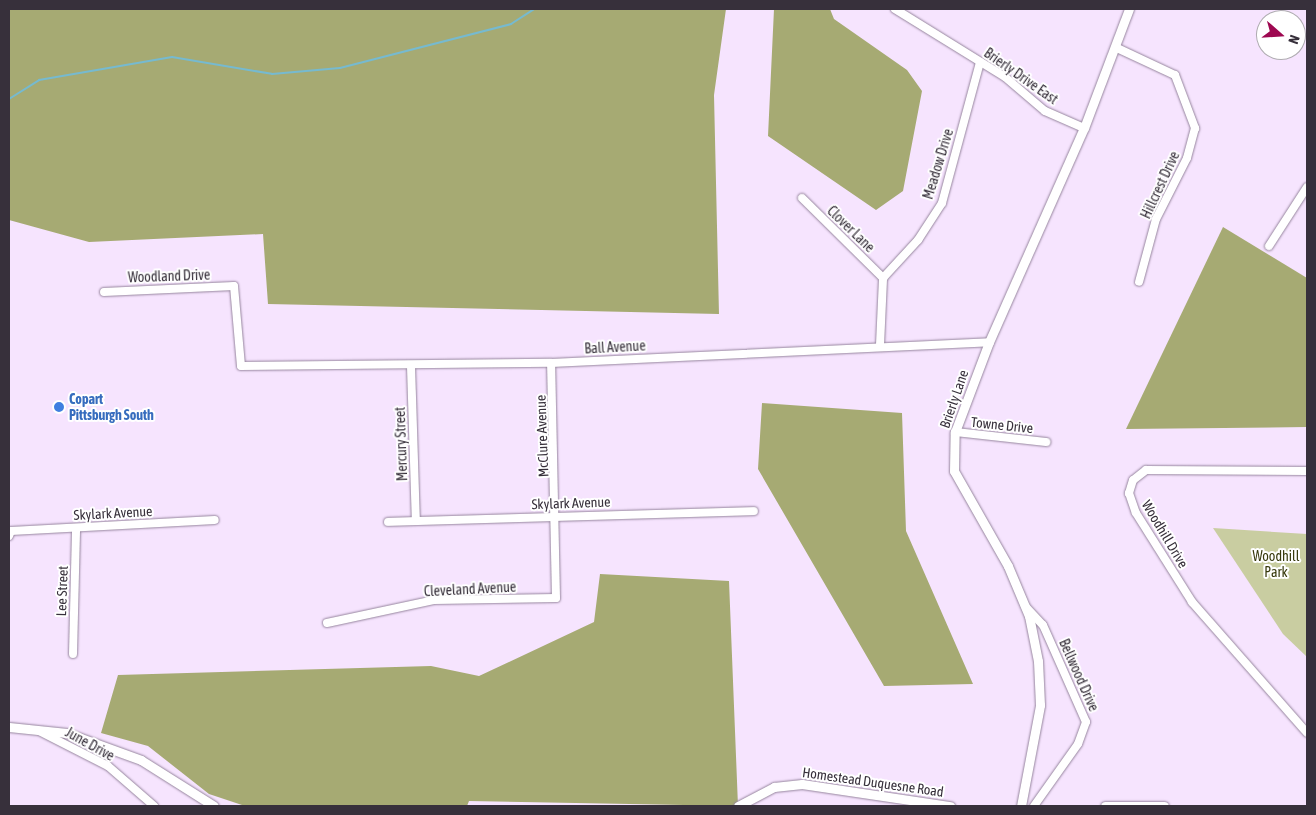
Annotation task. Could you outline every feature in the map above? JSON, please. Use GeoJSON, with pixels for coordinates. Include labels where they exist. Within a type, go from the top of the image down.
{"type":"FeatureCollection","features":[{"type":"Feature","properties":{"kind":"street","name":"Brierly Drive East"},"geometry":{"type":"LineString","coordinates":[[894,9],[980,62],[1044,111],[1084,128]]}},
{"type":"Feature","properties":{"kind":"street","name":"Brierly Lane"},"geometry":{"type":"LineString","coordinates":[[1021,806],[1040,705],[1038,661],[1025,606],[1008,566],[961,490],[954,471],[955,432],[989,342],[1084,128],[1117,48],[1128,9]]}},
{"type":"Feature","properties":{"kind":"street","name":"Hillcrest Drive"},"geometry":{"type":"LineString","coordinates":[[1117,48],[1175,74],[1195,128],[1187,158],[1156,219],[1139,282]]}},
{"type":"Feature","properties":{"kind":"street","name":"Meadow Drive"},"geometry":{"type":"LineString","coordinates":[[882,278],[918,240],[942,202],[980,62]]}},
{"type":"Feature","properties":{"kind":"street"},"geometry":{"type":"LineString","coordinates":[[1269,246],[1307,187]]}},
{"type":"Feature","properties":{"kind":"street","name":"Clover Lane"},"geometry":{"type":"LineString","coordinates":[[802,198],[882,278]]}},
{"type":"Feature","properties":{"kind":"street"},"geometry":{"type":"LineString","coordinates":[[880,346],[882,278]]}},
{"type":"Feature","properties":{"kind":"street","name":"Woodland Drive"},"geometry":{"type":"LineString","coordinates":[[104,292],[234,286],[241,366]]}},
{"type":"Feature","properties":{"kind":"street","name":"Ball Avenue"},"geometry":{"type":"LineString","coordinates":[[241,366],[411,366],[551,363],[989,342]]}},
{"type":"Feature","properties":{"kind":"street","name":"McClure Avenue"},"geometry":{"type":"LineString","coordinates":[[551,363],[557,515],[556,598]]}},
{"type":"Feature","properties":{"kind":"street","name":"Mercury Street"},"geometry":{"type":"LineString","coordinates":[[411,366],[416,521]]}},
{"type":"Feature","properties":{"kind":"street","name":"Towne Drive"},"geometry":{"type":"LineString","coordinates":[[955,432],[1046,442]]}},
{"type":"Feature","properties":{"kind":"street","name":"Woodhill Drive"},"geometry":{"type":"LineString","coordinates":[[1307,472],[1146,470],[1133,480],[1129,493],[1136,513],[1192,602],[1307,733]]}},
{"type":"Feature","properties":{"kind":"street","name":"Skylark Avenue"},"geometry":{"type":"LineString","coordinates":[[388,522],[557,515],[754,511]]}},
{"type":"Feature","properties":{"kind":"street","name":"Skylark Avenue"},"geometry":{"type":"LineString","coordinates":[[10,533],[215,520]]}},
{"type":"Feature","properties":{"kind":"street","name":"Lee Street"},"geometry":{"type":"LineString","coordinates":[[73,654],[76,528]]}},
{"type":"Feature","properties":{"kind":"street","name":"Cleveland Avenue"},"geometry":{"type":"LineString","coordinates":[[327,623],[434,600],[556,598]]}},
{"type":"Feature","properties":{"kind":"street","name":"Bellwood Drive"},"geometry":{"type":"LineString","coordinates":[[1025,606],[1043,625],[1086,722],[1078,744],[1034,806]]}},
{"type":"Feature","properties":{"kind":"street"},"geometry":{"type":"LineString","coordinates":[[9,727],[34,728],[67,733],[141,760],[214,806]]}},
{"type":"Feature","properties":{"kind":"street","name":"June Drive"},"geometry":{"type":"LineString","coordinates":[[34,728],[108,766],[154,806]]}},
{"type":"Feature","properties":{"kind":"street","name":"Homestead Duquesne Road"},"geometry":{"type":"LineString","coordinates":[[738,806],[774,787],[802,784],[950,806]]}},
{"type":"Feature","properties":{"kind":"street"},"geometry":{"type":"LineString","coordinates":[[1105,806],[1164,806]]}},
{"type":"Feature","properties":{"kind":"green space"},"geometry":{"type":"Polygon","coordinates":[[[9,9],[726,9],[714,95],[719,314],[268,304],[263,234],[89,242],[9,220],[9,9]]]}},
{"type":"Feature","properties":{"kind":"green space"},"geometry":{"type":"Polygon","coordinates":[[[774,9],[830,9],[834,19],[907,70],[922,91],[903,191],[876,210],[768,136],[774,9]]]}},
{"type":"Feature","properties":{"kind":"green space"},"geometry":{"type":"Polygon","coordinates":[[[1223,227],[1307,278],[1307,427],[1126,429],[1223,227]]]}},
{"type":"Feature","properties":{"kind":"green space"},"geometry":{"type":"Polygon","coordinates":[[[762,403],[902,413],[906,531],[973,684],[884,686],[758,469],[762,403]]]}},
{"type":"Feature","properties":{"kind":"green space","name":"Woodhill Park"},"geometry":{"type":"Polygon","coordinates":[[[1213,528],[1307,534],[1307,657],[1283,634],[1213,528]]]}},
{"type":"Feature","properties":{"kind":"green space"},"geometry":{"type":"Polygon","coordinates":[[[600,574],[729,581],[738,806],[469,801],[467,806],[245,806],[209,794],[148,746],[101,733],[118,675],[431,666],[479,676],[594,622],[600,574]]]}},
{"type":"Feature","properties":{"kind":"waterway"},"geometry":{"type":"LineString","coordinates":[[9,99],[39,80],[172,57],[272,74],[340,68],[511,24],[534,9]]}},
{"type":"Feature","properties":{"kind":"place","name":"Copart Pittsburgh South"},"geometry":{"type":"Point","coordinates":[59,407]}}]}
